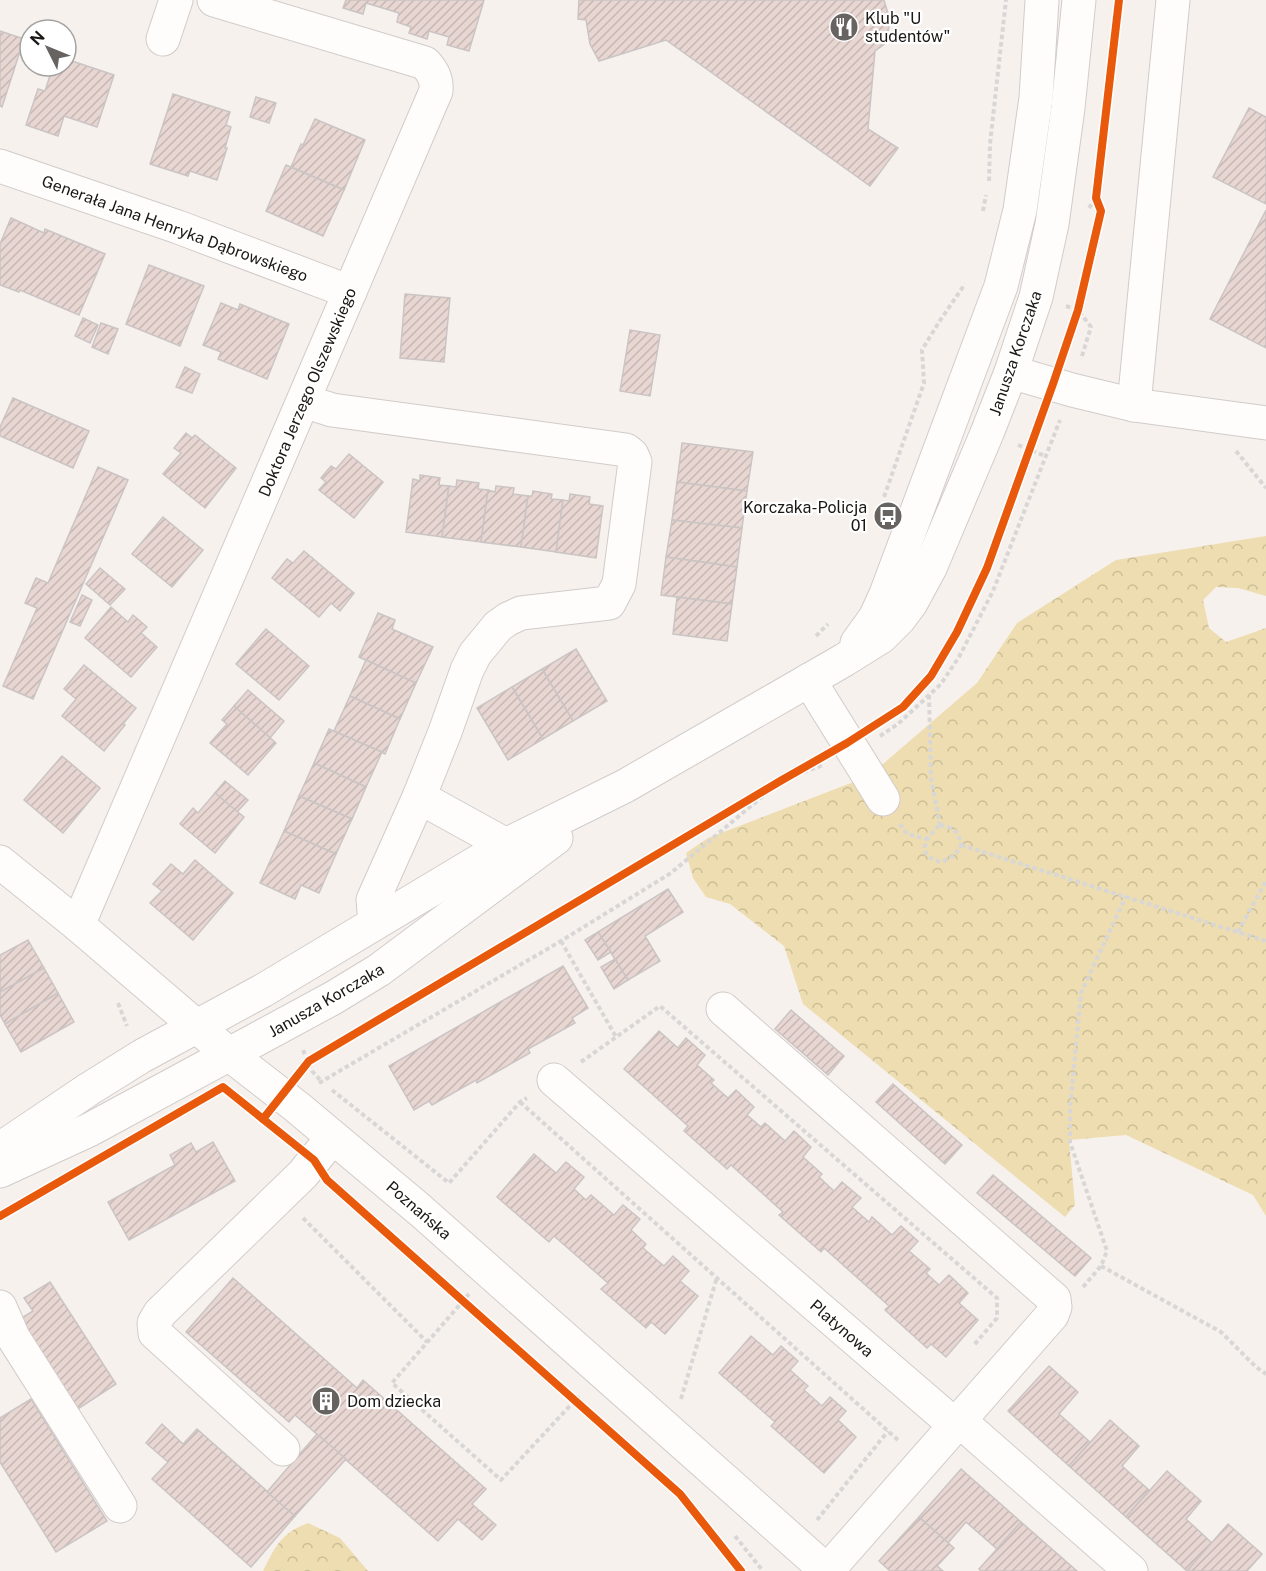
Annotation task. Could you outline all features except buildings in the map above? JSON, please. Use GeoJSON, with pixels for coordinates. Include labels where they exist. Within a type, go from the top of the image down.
{"type":"FeatureCollection","features":[{"type":"Feature","properties":{"kind":"street"},"geometry":{"type":"LineString","coordinates":[[163,39],[176,0]]}},
{"type":"Feature","properties":{"kind":"street","name":"Doktora Jerzego Olszewskiego"},"geometry":{"type":"LineString","coordinates":[[78,925],[436,91],[437,82],[424,63],[214,0]]}},
{"type":"Feature","properties":{"kind":"street","name":"Janusza Korczaka"},"geometry":{"type":"LineString","coordinates":[[844,660],[875,618],[886,594],[1001,286],[1020,210],[1036,98],[1042,0]]}},
{"type":"Feature","properties":{"kind":"street","name":"Janusza Korczaka"},"geometry":{"type":"LineString","coordinates":[[0,1149],[89,1089],[262,991],[506,845],[625,786],[844,660],[881,637],[899,619],[911,603],[934,557],[1011,372],[1036,297],[1052,224],[1068,108],[1079,0]]}},
{"type":"Feature","properties":{"kind":"street"},"geometry":{"type":"LineString","coordinates":[[1134,405],[1173,0]]}},
{"type":"Feature","properties":{"kind":"street","name":"Generała Jana Henryka Dąbrowskiego"},"geometry":{"type":"LineString","coordinates":[[0,166],[178,227],[350,292]]}},
{"type":"Feature","properties":{"kind":"street"},"geometry":{"type":"LineString","coordinates":[[1011,372],[1134,405],[1266,423]]}},
{"type":"Feature","properties":{"kind":"street"},"geometry":{"type":"LineString","coordinates":[[304,401],[332,410],[626,450],[635,462],[620,584],[616,593],[609,603],[521,613],[498,627],[475,654],[419,797],[373,900],[375,923]]}},
{"type":"Feature","properties":{"kind":"street"},"geometry":{"type":"LineString","coordinates":[[809,680],[883,799]]}},
{"type":"Feature","properties":{"kind":"street","name":"Janusza Korczaka"},"geometry":{"type":"LineString","coordinates":[[0,1171],[89,1130],[230,1055],[379,970],[625,786]]}},
{"type":"Feature","properties":{"kind":"street"},"geometry":{"type":"LineString","coordinates":[[419,797],[506,845]]}},
{"type":"Feature","properties":{"kind":"street","name":"Poznańska"},"geometry":{"type":"LineString","coordinates":[[0,862],[78,925],[230,1055],[282,1095],[420,1210],[827,1571]]}},
{"type":"Feature","properties":{"kind":"street"},"geometry":{"type":"LineString","coordinates":[[723,1009],[1054,1299],[1055,1307],[1052,1315],[827,1571]]}},
{"type":"Feature","properties":{"kind":"street","name":"Platynowa"},"geometry":{"type":"LineString","coordinates":[[554,1080],[956,1426],[969,1429],[1131,1571]]}},
{"type":"Feature","properties":{"kind":"street"},"geometry":{"type":"LineString","coordinates":[[283,1449],[154,1333],[154,1323],[160,1313],[303,1174],[332,1138]]}},
{"type":"Feature","properties":{"kind":"street"},"geometry":{"type":"LineString","coordinates":[[0,1307],[13,1336],[120,1506]]}},
{"type":"Feature","properties":{"kind":"path"},"geometry":{"type":"LineString","coordinates":[[1096,198],[1101,211]]}},
{"type":"Feature","properties":{"kind":"path"},"geometry":{"type":"LineString","coordinates":[[1074,320],[1080,299]]}},
{"type":"Feature","properties":{"kind":"path"},"geometry":{"type":"LineString","coordinates":[[1025,460],[1033,439]]}},
{"type":"Feature","properties":{"kind":"path"},"geometry":{"type":"LineString","coordinates":[[929,695],[931,778],[940,825]]}},
{"type":"Feature","properties":{"kind":"path"},"geometry":{"type":"LineString","coordinates":[[782,780],[848,743]]}},
{"type":"Feature","properties":{"kind":"path"},"geometry":{"type":"LineString","coordinates":[[940,825],[951,826],[959,834],[961,845],[955,855],[942,862],[933,860],[926,853],[924,844],[929,834],[940,825]]}},
{"type":"Feature","properties":{"kind":"path"},"geometry":{"type":"LineString","coordinates":[[961,845],[1266,941]]}},
{"type":"Feature","properties":{"kind":"path"},"geometry":{"type":"LineString","coordinates":[[321,1081],[561,941],[671,873]]}},
{"type":"Feature","properties":{"kind":"path"},"geometry":{"type":"LineString","coordinates":[[1238,932],[1266,881]]}},
{"type":"Feature","properties":{"kind":"path"},"geometry":{"type":"LineString","coordinates":[[1055,1307],[1086,1285],[1101,1266],[1107,1251],[1070,1142],[1070,1109],[1081,993],[1126,896]]}},
{"type":"Feature","properties":{"kind":"path"},"geometry":{"type":"LineString","coordinates":[[561,941],[616,1037]]}},
{"type":"Feature","properties":{"kind":"path"},"geometry":{"type":"LineString","coordinates":[[312,1071],[321,1081],[449,1183],[520,1102],[660,1006],[997,1298],[997,1318],[974,1345]]}},
{"type":"Feature","properties":{"kind":"path"},"geometry":{"type":"LineString","coordinates":[[282,1095],[309,1061]]}},
{"type":"Feature","properties":{"kind":"path"},"geometry":{"type":"LineString","coordinates":[[520,1102],[924,1462]]}},
{"type":"Feature","properties":{"kind":"path"},"geometry":{"type":"LineString","coordinates":[[281,1196],[427,1342]]}},
{"type":"Feature","properties":{"kind":"path"},"geometry":{"type":"LineString","coordinates":[[1101,1266],[1221,1332],[1266,1374]]}},
{"type":"Feature","properties":{"kind":"path"},"geometry":{"type":"LineString","coordinates":[[671,1434],[717,1277]]}},
{"type":"Feature","properties":{"kind":"path"},"geometry":{"type":"LineString","coordinates":[[475,1287],[392,1383],[501,1480],[582,1393]]}},
{"type":"Feature","properties":{"kind":"path"},"geometry":{"type":"LineString","coordinates":[[455,1293],[473,1308]]}},
{"type":"Feature","properties":{"kind":"path"},"geometry":{"type":"LineString","coordinates":[[567,1392],[585,1407]]}},
{"type":"Feature","properties":{"kind":"path"},"geometry":{"type":"LineString","coordinates":[[798,1545],[888,1431]]}},
{"type":"Feature","properties":{"kind":"green space"},"geometry":{"type":"Polygon","coordinates":[[[1266,536],[1266,596],[1238,588],[1216,587],[1203,600],[1209,628],[1226,642],[1266,628],[1266,1216],[1253,1195],[1126,1135],[1069,1140],[1075,1205],[1065,1217],[803,1004],[784,946],[730,904],[706,897],[693,878],[686,853],[708,838],[869,776],[977,683],[1017,623],[1116,560],[1266,536]]]}},
{"type":"Feature","properties":{"kind":"green space"},"geometry":{"type":"Polygon","coordinates":[[[308,1523],[340,1538],[368,1571],[263,1571],[285,1536],[308,1523]]]}},
{"type":"Feature","properties":{"kind":"cycle path"},"geometry":{"type":"LineString","coordinates":[[263,1119],[309,1061],[847,743],[903,707],[931,676],[957,632],[987,568],[1078,310],[1101,211],[1096,198],[1119,0]]}},
{"type":"Feature","properties":{"kind":"cycle path"},"geometry":{"type":"LineString","coordinates":[[0,1216],[223,1087],[314,1160],[327,1180],[680,1494],[741,1571]]}},
{"type":"Feature","properties":{"kind":"place","name":"Klub \"U studentów\""},"geometry":{"type":"Point","coordinates":[844,27]}},
{"type":"Feature","properties":{"kind":"place","name":"Korczaka-Policja 01"},"geometry":{"type":"Point","coordinates":[888,516]}},
{"type":"Feature","properties":{"kind":"place","name":"Dom dziecka"},"geometry":{"type":"Point","coordinates":[326,1401]}}]}
